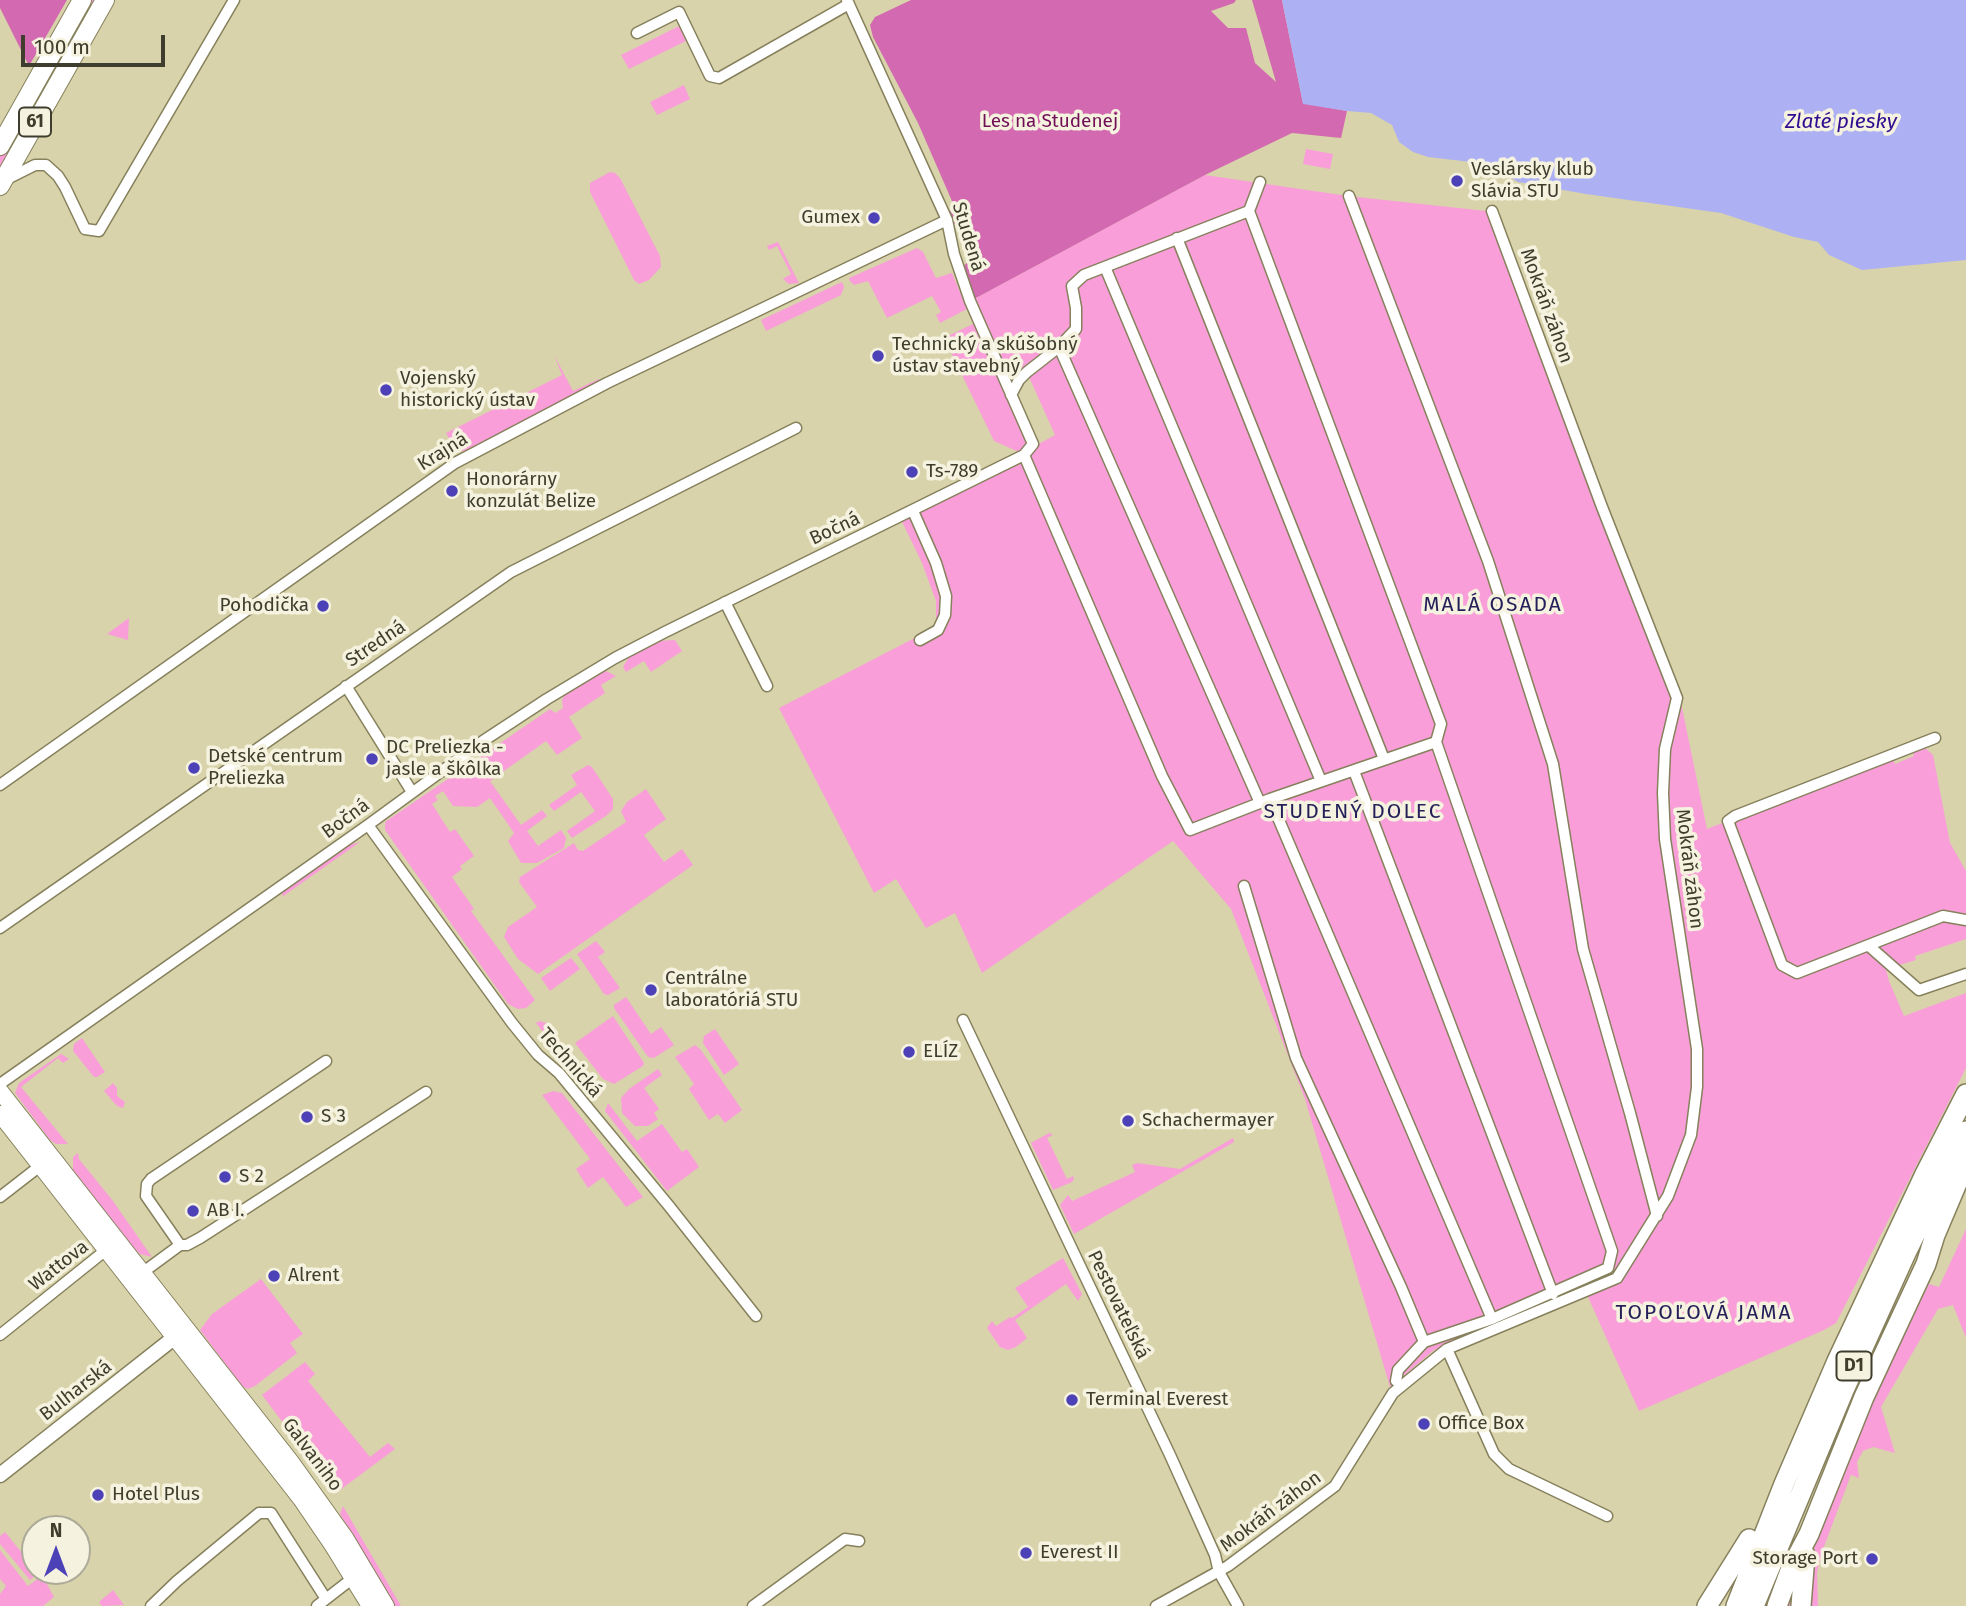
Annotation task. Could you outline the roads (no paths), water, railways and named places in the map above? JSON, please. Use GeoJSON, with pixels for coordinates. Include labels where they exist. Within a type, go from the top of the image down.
{"type":"FeatureCollection","features":[{"type":"Feature","properties":{"kind":"highway","name":"D1"},"geometry":{"type":"LineString","coordinates":[[1736,1606],[1784,1484],[1890,1247],[1966,1094]]}},
{"type":"Feature","properties":{"kind":"highway","name":"D1"},"geometry":{"type":"LineString","coordinates":[[1754,1606],[1843,1390],[1966,1131]]}},
{"type":"Feature","properties":{"kind":"highway"},"geometry":{"type":"LineString","coordinates":[[1777,1606],[1864,1397],[1926,1264],[1935,1235],[1966,1162]]}},
{"type":"Feature","properties":{"kind":"highway"},"geometry":{"type":"LineString","coordinates":[[1721,1606],[1766,1500],[1784,1484]]}},
{"type":"Feature","properties":{"kind":"highway"},"geometry":{"type":"LineString","coordinates":[[1801,1606],[1802,1569],[1809,1534]]}},
{"type":"Feature","properties":{"kind":"highway"},"geometry":{"type":"LineString","coordinates":[[1707,1606],[1749,1539]]}},
{"type":"Feature","properties":{"kind":"main road","name":"61"},"geometry":{"type":"LineString","coordinates":[[0,146],[82,0]]}},
{"type":"Feature","properties":{"kind":"main road","name":"61"},"geometry":{"type":"LineString","coordinates":[[1,183],[105,0]]}},
{"type":"Feature","properties":{"kind":"main road","name":"Galvaniho"},"geometry":{"type":"LineString","coordinates":[[0,1091],[327,1511],[386,1606]]}},
{"type":"Feature","properties":{"kind":"main road","name":"Galvaniho"},"geometry":{"type":"LineString","coordinates":[[0,1114],[301,1499],[370,1606]]}},
{"type":"Feature","properties":{"kind":"main road"},"geometry":{"type":"LineString","coordinates":[[175,1338],[194,1337]]}},
{"type":"Feature","properties":{"kind":"street"},"geometry":{"type":"LineString","coordinates":[[1,183],[35,165],[46,165],[65,187],[85,229],[99,231],[234,0]]}},
{"type":"Feature","properties":{"kind":"street","name":"Studená"},"geometry":{"type":"LineString","coordinates":[[637,33],[679,12],[710,76],[719,78],[848,2],[947,220],[954,254],[970,302],[1033,444]]}},
{"type":"Feature","properties":{"kind":"street"},"geometry":{"type":"LineString","coordinates":[[1260,183],[1249,211],[1441,724],[1436,742],[1612,1251],[1608,1268],[1492,1319],[1424,1342],[1398,1370],[1396,1381]]}},
{"type":"Feature","properties":{"kind":"street"},"geometry":{"type":"LineString","coordinates":[[1349,196],[1488,561],[1549,751],[1583,949],[1657,1216]]}},
{"type":"Feature","properties":{"kind":"street"},"geometry":{"type":"LineString","coordinates":[[1012,394],[1019,380],[1076,329],[1072,286],[1084,275],[1249,211]]}},
{"type":"Feature","properties":{"kind":"street","name":"Mokráň záhon"},"geometry":{"type":"LineString","coordinates":[[1156,1606],[1219,1572],[1335,1486],[1394,1393],[1447,1349],[1618,1278],[1668,1196],[1691,1135],[1697,1087],[1697,1049],[1665,839],[1663,793],[1665,749],[1677,698],[1602,507],[1492,211]]}},
{"type":"Feature","properties":{"kind":"street","name":"Krajná"},"geometry":{"type":"LineString","coordinates":[[0,785],[455,463],[597,388],[947,220]]}},
{"type":"Feature","properties":{"kind":"street"},"geometry":{"type":"LineString","coordinates":[[1177,238],[1384,759]]}},
{"type":"Feature","properties":{"kind":"street"},"geometry":{"type":"LineString","coordinates":[[1105,267],[1321,781]]}},
{"type":"Feature","properties":{"kind":"street"},"geometry":{"type":"LineString","coordinates":[[1059,347],[1265,801],[1492,1319]]}},
{"type":"Feature","properties":{"kind":"street","name":"Stredná"},"geometry":{"type":"LineString","coordinates":[[0,928],[511,572],[796,428]]}},
{"type":"Feature","properties":{"kind":"street","name":"Bočná"},"geometry":{"type":"LineString","coordinates":[[0,1084],[483,741],[547,699],[615,658],[1024,456],[1033,444]]}},
{"type":"Feature","properties":{"kind":"street"},"geometry":{"type":"LineString","coordinates":[[1024,456],[1163,776],[1190,830],[1436,742]]}},
{"type":"Feature","properties":{"kind":"street"},"geometry":{"type":"LineString","coordinates":[[914,511],[936,563],[946,596],[945,615],[939,630],[920,640]]}},
{"type":"Feature","properties":{"kind":"street"},"geometry":{"type":"LineString","coordinates":[[725,602],[767,686]]}},
{"type":"Feature","properties":{"kind":"street"},"geometry":{"type":"LineString","coordinates":[[346,686],[412,792]]}},
{"type":"Feature","properties":{"kind":"street"},"geometry":{"type":"LineString","coordinates":[[1935,738],[1728,821],[1782,965],[1797,973],[1943,916],[1966,920]]}},
{"type":"Feature","properties":{"kind":"street"},"geometry":{"type":"LineString","coordinates":[[1354,771],[1553,1294]]}},
{"type":"Feature","properties":{"kind":"street","name":"Technická"},"geometry":{"type":"LineString","coordinates":[[368,825],[512,1023],[538,1055],[559,1073],[756,1316]]}},
{"type":"Feature","properties":{"kind":"street"},"geometry":{"type":"LineString","coordinates":[[1244,886],[1296,1058],[1424,1342]]}},
{"type":"Feature","properties":{"kind":"street"},"geometry":{"type":"LineString","coordinates":[[1869,946],[1919,990],[1966,974]]}},
{"type":"Feature","properties":{"kind":"street","name":"Pestovateľská"},"geometry":{"type":"LineString","coordinates":[[963,1020],[1170,1455],[1215,1555],[1219,1572],[1238,1606]]}},
{"type":"Feature","properties":{"kind":"street"},"geometry":{"type":"LineString","coordinates":[[180,1245],[146,1196],[147,1184],[326,1061]]}},
{"type":"Feature","properties":{"kind":"street"},"geometry":{"type":"LineString","coordinates":[[142,1273],[180,1245],[187,1245],[227,1221],[426,1091]]}},
{"type":"Feature","properties":{"kind":"street"},"geometry":{"type":"LineString","coordinates":[[0,1197],[40,1166]]}},
{"type":"Feature","properties":{"kind":"street","name":"Wattova"},"geometry":{"type":"LineString","coordinates":[[0,1335],[106,1250]]}},
{"type":"Feature","properties":{"kind":"street","name":"Bulharská"},"geometry":{"type":"LineString","coordinates":[[0,1475],[175,1338]]}},
{"type":"Feature","properties":{"kind":"street"},"geometry":{"type":"LineString","coordinates":[[1447,1349],[1494,1454],[1509,1469],[1607,1516]]}},
{"type":"Feature","properties":{"kind":"street"},"geometry":{"type":"LineString","coordinates":[[151,1606],[180,1586],[259,1513],[271,1513],[322,1602],[353,1578]]}},
{"type":"Feature","properties":{"kind":"street"},"geometry":{"type":"LineString","coordinates":[[753,1606],[845,1539],[859,1541]]}},
{"type":"Feature","properties":{"kind":"water","name":"Zlaté piesky"},"geometry":{"type":"Polygon","coordinates":[[[1282,0],[1966,0],[1966,260],[1862,270],[1829,255],[1818,242],[1721,213],[1518,182],[1488,164],[1428,157],[1413,152],[1399,142],[1392,125],[1371,113],[1303,104],[1282,0]]]}},
{"type":"Feature","properties":{"kind":"place","name":"Veslársky klub Slávia STU"},"geometry":{"type":"Point","coordinates":[1457,181]}},
{"type":"Feature","properties":{"kind":"place","name":"Gumex"},"geometry":{"type":"Point","coordinates":[874,218]}},
{"type":"Feature","properties":{"kind":"place","name":"Technický a skúšobný ústav stavebný"},"geometry":{"type":"Point","coordinates":[878,356]}},
{"type":"Feature","properties":{"kind":"place","name":"Vojenský historický ústav"},"geometry":{"type":"Point","coordinates":[386,390]}},
{"type":"Feature","properties":{"kind":"place","name":"Ts-789"},"geometry":{"type":"Point","coordinates":[912,472]}},
{"type":"Feature","properties":{"kind":"place","name":"Honorárny konzulát Belize"},"geometry":{"type":"Point","coordinates":[452,491]}},
{"type":"Feature","properties":{"kind":"place","name":"Pohodička"},"geometry":{"type":"Point","coordinates":[323,606]}},
{"type":"Feature","properties":{"kind":"place","name":"DC Preliezka - jasle a škôlka"},"geometry":{"type":"Point","coordinates":[372,759]}},
{"type":"Feature","properties":{"kind":"place","name":"Detské centrum Preliezka"},"geometry":{"type":"Point","coordinates":[194,768]}},
{"type":"Feature","properties":{"kind":"place","name":"Centrálne laboratóriá STU"},"geometry":{"type":"Point","coordinates":[651,990]}},
{"type":"Feature","properties":{"kind":"place","name":"ELÍZ"},"geometry":{"type":"Point","coordinates":[909,1052]}},
{"type":"Feature","properties":{"kind":"place","name":"S 3"},"geometry":{"type":"Point","coordinates":[307,1117]}},
{"type":"Feature","properties":{"kind":"place","name":"Schachermayer"},"geometry":{"type":"Point","coordinates":[1128,1121]}},
{"type":"Feature","properties":{"kind":"place","name":"S 2"},"geometry":{"type":"Point","coordinates":[225,1177]}},
{"type":"Feature","properties":{"kind":"place","name":"AB I."},"geometry":{"type":"Point","coordinates":[193,1211]}},
{"type":"Feature","properties":{"kind":"place","name":"Alrent"},"geometry":{"type":"Point","coordinates":[274,1276]}},
{"type":"Feature","properties":{"kind":"place","name":"Terminal Everest"},"geometry":{"type":"Point","coordinates":[1072,1400]}},
{"type":"Feature","properties":{"kind":"place","name":"Office Box"},"geometry":{"type":"Point","coordinates":[1424,1424]}},
{"type":"Feature","properties":{"kind":"place","name":"Hotel Plus"},"geometry":{"type":"Point","coordinates":[98,1495]}},
{"type":"Feature","properties":{"kind":"place","name":"Everest II"},"geometry":{"type":"Point","coordinates":[1026,1553]}},
{"type":"Feature","properties":{"kind":"place","name":"Storage Port"},"geometry":{"type":"Point","coordinates":[1872,1559]}},
{"type":"Feature","properties":{"kind":"district","name":"MALÁ OSADA"},"geometry":{"type":"Point","coordinates":[1493,605]}},
{"type":"Feature","properties":{"kind":"district","name":"STUDENÝ DOLEC"},"geometry":{"type":"Point","coordinates":[1353,812]}},
{"type":"Feature","properties":{"kind":"district","name":"TOPOĽOVÁ JAMA"},"geometry":{"type":"Point","coordinates":[1704,1313]}},
{"type":"Feature","properties":{"kind":"park label","name":"Les na Studenej"},"geometry":{"type":"Point","coordinates":[1050,122]}}]}
